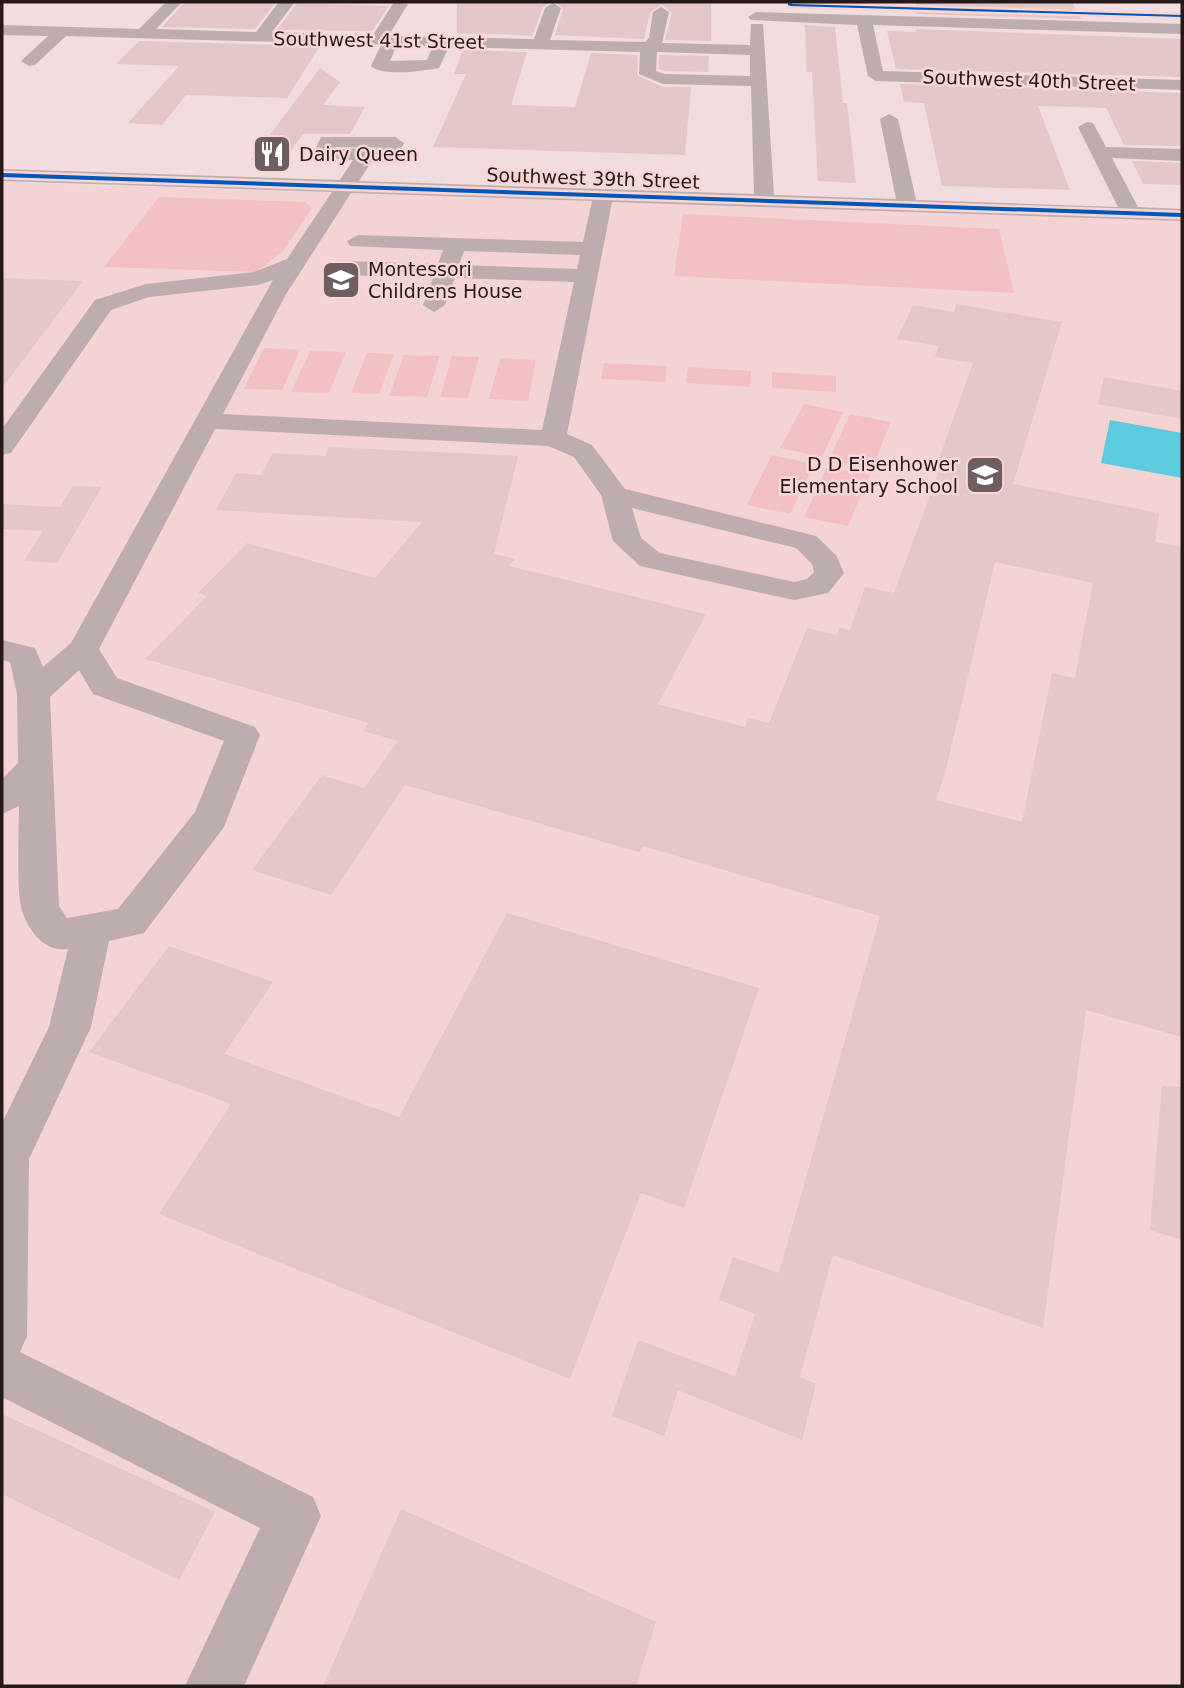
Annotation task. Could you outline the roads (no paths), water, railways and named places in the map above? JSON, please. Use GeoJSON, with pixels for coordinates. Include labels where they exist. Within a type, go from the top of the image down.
{"type":"FeatureCollection","features":[{"type":"Feature","properties":{"kind":"street"},"geometry":{"type":"LineString","coordinates":[[143,34],[174,2]]}},
{"type":"Feature","properties":{"kind":"street"},"geometry":{"type":"LineString","coordinates":[[260,37],[287,2]]}},
{"type":"Feature","properties":{"kind":"street"},"geometry":{"type":"LineString","coordinates":[[756,7],[790,3],[1142,8],[1182,16]]}},
{"type":"Feature","properties":{"kind":"street"},"geometry":{"type":"LineString","coordinates":[[400,4],[379,66],[417,67],[433,64],[444,41]]}},
{"type":"Feature","properties":{"kind":"street"},"geometry":{"type":"LineString","coordinates":[[661,7],[657,39],[649,47],[647,74],[652,77],[758,81]]}},
{"type":"Feature","properties":{"kind":"street"},"geometry":{"type":"LineString","coordinates":[[756,7],[864,19],[1182,29]]}},
{"type":"Feature","properties":{"kind":"street"},"geometry":{"type":"LineString","coordinates":[[756,7],[764,201]]}},
{"type":"Feature","properties":{"kind":"street"},"geometry":{"type":"LineString","coordinates":[[540,44],[552,8]]}},
{"type":"Feature","properties":{"kind":"street","name":"Southwest 40th Street"},"geometry":{"type":"LineString","coordinates":[[864,19],[876,76],[1182,85]]}},
{"type":"Feature","properties":{"kind":"street","name":"Southwest 41st Street"},"geometry":{"type":"LineString","coordinates":[[2,30],[757,50]]}},
{"type":"Feature","properties":{"kind":"street"},"geometry":{"type":"LineString","coordinates":[[29,61],[62,32]]}},
{"type":"Feature","properties":{"kind":"street"},"geometry":{"type":"LineString","coordinates":[[889,120],[907,206]]}},
{"type":"Feature","properties":{"kind":"street"},"geometry":{"type":"LineString","coordinates":[[1087,127],[1131,213]]}},
{"type":"Feature","properties":{"kind":"street"},"geometry":{"type":"LineString","coordinates":[[1100,152],[1182,155]]}},
{"type":"Feature","properties":{"kind":"street"},"geometry":{"type":"LineString","coordinates":[[33,694],[83,649],[274,296],[366,155]]}},
{"type":"Feature","properties":{"kind":"street","name":"Southwest 39th Street"},"geometry":{"type":"LineString","coordinates":[[10,180],[347,187],[1182,215]]}},
{"type":"Feature","properties":{"kind":"street"},"geometry":{"type":"LineString","coordinates":[[552,438],[603,196]]}},
{"type":"Feature","properties":{"kind":"street"},"geometry":{"type":"LineString","coordinates":[[358,241],[592,249]]}},
{"type":"Feature","properties":{"kind":"street"},"geometry":{"type":"LineString","coordinates":[[434,305],[456,245]]}},
{"type":"Feature","properties":{"kind":"street"},"geometry":{"type":"LineString","coordinates":[[2,447],[103,305],[146,291],[258,278],[298,262]]}},
{"type":"Feature","properties":{"kind":"street"},"geometry":{"type":"LineString","coordinates":[[346,268],[586,275]]}},
{"type":"Feature","properties":{"kind":"street"},"geometry":{"type":"LineString","coordinates":[[87,328],[126,310],[274,296]]}},
{"type":"Feature","properties":{"kind":"street"},"geometry":{"type":"LineString","coordinates":[[206,421],[552,438],[583,451],[615,495],[628,541],[650,561],[794,591],[817,586],[829,573],[827,561],[806,542],[615,495]]}},
{"type":"Feature","properties":{"kind":"street"},"geometry":{"type":"LineString","coordinates":[[2,650],[24,655],[33,694],[40,909],[58,935],[130,922],[211,818],[243,735],[105,685],[83,649]]}},
{"type":"Feature","properties":{"kind":"street"},"geometry":{"type":"LineString","coordinates":[[2,801],[35,767]]}},
{"type":"Feature","properties":{"kind":"street"},"geometry":{"type":"LineString","coordinates":[[2,1336],[7,1159],[70,1027],[92,929]]}},
{"type":"Feature","properties":{"kind":"street"},"geometry":{"type":"LineString","coordinates":[[2,1370],[294,1516],[214,1686]]}},
{"type":"Feature","properties":{"kind":"water"},"geometry":{"type":"Polygon","coordinates":[[[1110,420],[1182,433],[1182,478],[1101,463],[1110,420]]]}},
{"type":"Feature","properties":{"kind":"place","name":"Dairy Queen"},"geometry":{"type":"Point","coordinates":[272,154]}},
{"type":"Feature","properties":{"kind":"place","name":"Montessori Childrens House"},"geometry":{"type":"Point","coordinates":[341,280]}},
{"type":"Feature","properties":{"kind":"place","name":"D D Eisenhower Elementary School"},"geometry":{"type":"Point","coordinates":[985,475]}}]}
